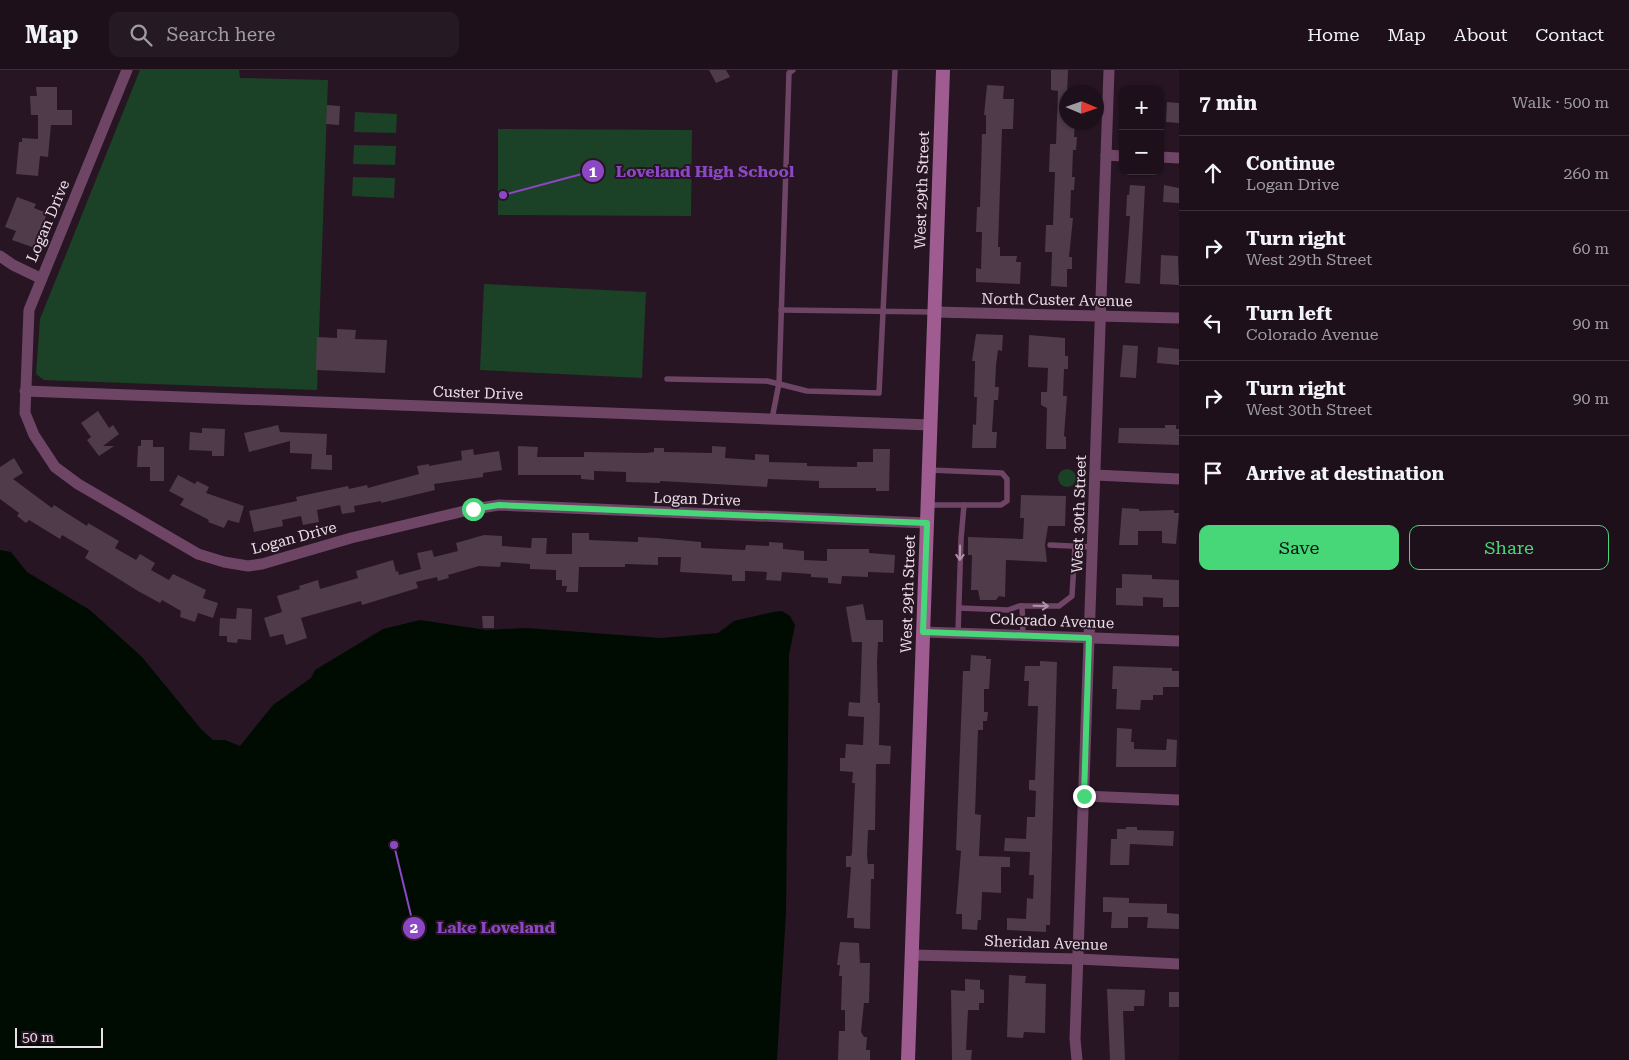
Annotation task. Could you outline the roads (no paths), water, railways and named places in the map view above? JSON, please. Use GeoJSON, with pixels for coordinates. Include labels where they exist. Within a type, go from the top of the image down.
{"type":"FeatureCollection","features":[{"type":"Feature","properties":{"kind":"main road","name":"West 29th Street"},"geometry":{"type":"LineString","coordinates":[[908,1060],[943,70]]}},
{"type":"Feature","properties":{"kind":"street","name":"Logan Drive"},"geometry":{"type":"LineString","coordinates":[[127,70],[40,278],[27,321],[25,391],[29,424],[47,456],[60,472],[198,554],[224,562],[248,566],[262,564],[352,538],[473,509],[499,505],[927,523]]}},
{"type":"Feature","properties":{"kind":"street","name":"West 30th Street"},"geometry":{"type":"LineString","coordinates":[[1078,1060],[1075,1039],[1109,70]]}},
{"type":"Feature","properties":{"kind":"street"},"geometry":{"type":"LineString","coordinates":[[1106,155],[1119,156]]}},
{"type":"Feature","properties":{"kind":"street"},"geometry":{"type":"LineString","coordinates":[[1164,157],[1179,158]]}},
{"type":"Feature","properties":{"kind":"street"},"geometry":{"type":"LineString","coordinates":[[0,256],[13,265],[40,278]]}},
{"type":"Feature","properties":{"kind":"street","name":"North Custer Avenue"},"geometry":{"type":"LineString","coordinates":[[934,312],[1179,318]]}},
{"type":"Feature","properties":{"kind":"street","name":"Custer Drive"},"geometry":{"type":"LineString","coordinates":[[25,391],[930,425]]}},
{"type":"Feature","properties":{"kind":"street"},"geometry":{"type":"LineString","coordinates":[[1095,475],[1179,479]]}},
{"type":"Feature","properties":{"kind":"street","name":"Colorado Avenue"},"geometry":{"type":"LineString","coordinates":[[923,632],[1179,641]]}},
{"type":"Feature","properties":{"kind":"street"},"geometry":{"type":"LineString","coordinates":[[1084,796],[1179,800]]}},
{"type":"Feature","properties":{"kind":"street","name":"Sheridan Avenue"},"geometry":{"type":"LineString","coordinates":[[912,955],[1078,959],[1179,964]]}},
{"type":"Feature","properties":{"kind":"lane"},"geometry":{"type":"LineString","coordinates":[[667,379],[767,381],[807,391],[879,393],[895,70]]}},
{"type":"Feature","properties":{"kind":"lane"},"geometry":{"type":"LineString","coordinates":[[772,419],[779,383],[788,71]]}},
{"type":"Feature","properties":{"kind":"lane"},"geometry":{"type":"LineString","coordinates":[[781,310],[934,312]]}},
{"type":"Feature","properties":{"kind":"lane"},"geometry":{"type":"LineString","coordinates":[[928,504],[1001,505],[1007,501],[1007,479],[1002,473],[929,470]]}},
{"type":"Feature","properties":{"kind":"lane"},"geometry":{"type":"LineString","coordinates":[[958,633],[960,538],[964,505]]}},
{"type":"Feature","properties":{"kind":"lane"},"geometry":{"type":"LineString","coordinates":[[1050,545],[1092,547]]}},
{"type":"Feature","properties":{"kind":"lane"},"geometry":{"type":"LineString","coordinates":[[959,608],[1008,610],[1022,606],[1060,606],[1072,596],[1075,546]]}},
{"type":"Feature","properties":{"kind":"lane"},"geometry":{"type":"LineString","coordinates":[[1022,606],[1023,635]]}},
{"type":"Feature","properties":{"kind":"place","name":"Loveland High School"},"geometry":{"type":"Point","coordinates":[503,195]}},
{"type":"Feature","properties":{"kind":"place","name":"Lake Loveland"},"geometry":{"type":"Point","coordinates":[394,845]}}]}
